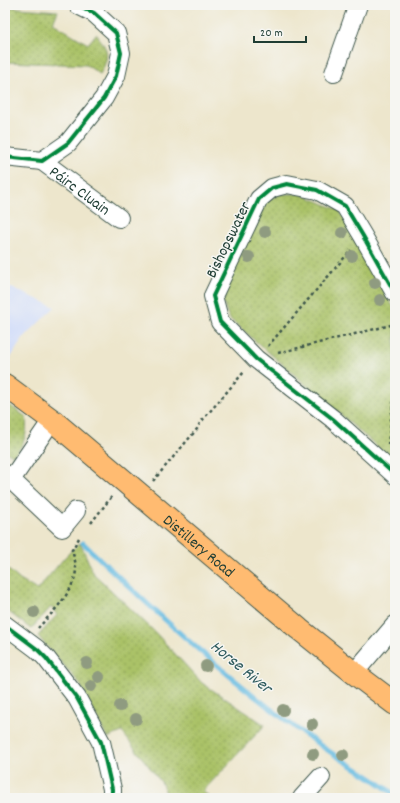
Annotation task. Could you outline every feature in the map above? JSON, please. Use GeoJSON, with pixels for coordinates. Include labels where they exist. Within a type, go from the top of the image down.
{"type":"FeatureCollection","features":[{"type":"Feature","properties":{"kind":"main road","name":"Distillery Road"},"geometry":{"type":"LineString","coordinates":[[5,385],[52,420],[354,673],[395,704]]}},
{"type":"Feature","properties":{"kind":"street","name":"Páirc Cluain"},"geometry":{"type":"LineString","coordinates":[[42,161],[68,142],[104,98],[116,76],[121,53],[116,33],[94,13],[78,5]]}},
{"type":"Feature","properties":{"kind":"street"},"geometry":{"type":"LineString","coordinates":[[334,73],[358,5]]}},
{"type":"Feature","properties":{"kind":"street","name":"Páirc Cluain"},"geometry":{"type":"LineString","coordinates":[[5,157],[42,161],[119,218]]}},
{"type":"Feature","properties":{"kind":"street","name":"Bishopswater"},"geometry":{"type":"LineString","coordinates":[[395,293],[363,236],[344,206],[317,190],[287,184],[272,188],[259,199],[213,296],[220,322],[256,359],[333,419],[395,475]]}},
{"type":"Feature","properties":{"kind":"street"},"geometry":{"type":"LineString","coordinates":[[52,420],[8,477],[62,528],[76,511]]}},
{"type":"Feature","properties":{"kind":"street"},"geometry":{"type":"LineString","coordinates":[[5,625],[37,649],[46,658],[77,698],[101,742],[112,789],[112,798]]}},
{"type":"Feature","properties":{"kind":"street"},"geometry":{"type":"LineString","coordinates":[[354,673],[395,625]]}},
{"type":"Feature","properties":{"kind":"street"},"geometry":{"type":"LineString","coordinates":[[302,798],[321,777]]}},
{"type":"Feature","properties":{"kind":"path"},"geometry":{"type":"LineString","coordinates":[[141,495],[197,430],[200,423],[363,236]]}},
{"type":"Feature","properties":{"kind":"path"},"geometry":{"type":"LineString","coordinates":[[256,359],[395,324]]}},
{"type":"Feature","properties":{"kind":"path"},"geometry":{"type":"LineString","coordinates":[[381,463],[387,456],[395,386]]}},
{"type":"Feature","properties":{"kind":"path"},"geometry":{"type":"LineString","coordinates":[[90,523],[124,481]]}},
{"type":"Feature","properties":{"kind":"path"},"geometry":{"type":"LineString","coordinates":[[27,641],[61,603],[71,587],[76,569],[72,550],[75,542]]}},
{"type":"Feature","properties":{"kind":"shaded area"},"geometry":{"type":"Polygon","coordinates":[[[5,285],[55,307],[23,338],[5,367],[5,285]]]}},
{"type":"Feature","properties":{"kind":"green space"},"geometry":{"type":"Polygon","coordinates":[[[5,8],[58,11],[53,23],[88,44],[96,34],[104,44],[107,53],[107,58],[100,74],[86,65],[5,62],[5,8]]]}},
{"type":"Feature","properties":{"kind":"green space"},"geometry":{"type":"Polygon","coordinates":[[[280,194],[301,194],[339,210],[395,310],[395,462],[229,318],[223,302],[228,282],[266,201],[280,194]]]}},
{"type":"Feature","properties":{"kind":"green space"},"geometry":{"type":"Polygon","coordinates":[[[5,402],[26,417],[25,438],[23,443],[13,455],[5,452],[5,402]]]}},
{"type":"Feature","properties":{"kind":"green space"},"geometry":{"type":"Polygon","coordinates":[[[80,543],[94,574],[153,630],[202,683],[265,725],[203,791],[210,798],[168,798],[161,782],[122,732],[107,738],[80,684],[38,636],[57,615],[51,607],[31,629],[5,609],[5,567],[20,580],[37,590],[66,556],[80,543]]]}},
{"type":"Feature","properties":{"kind":"waterway","name":"Horse River"},"geometry":{"type":"LineString","coordinates":[[83,543],[196,648],[255,697],[317,743],[395,795]]}},
{"type":"Feature","properties":{"kind":"cycle path"},"geometry":{"type":"LineString","coordinates":[[5,157],[42,161],[68,143],[104,98],[116,76],[121,53],[116,33],[94,13],[78,5]]}},
{"type":"Feature","properties":{"kind":"cycle path"},"geometry":{"type":"LineString","coordinates":[[395,293],[345,206],[317,190],[287,184],[272,188],[259,199],[213,296],[220,322],[256,359],[333,419],[395,475]]}},
{"type":"Feature","properties":{"kind":"cycle path"},"geometry":{"type":"LineString","coordinates":[[5,625],[37,649],[46,658],[77,698],[101,742],[112,789],[112,798]]}}]}
